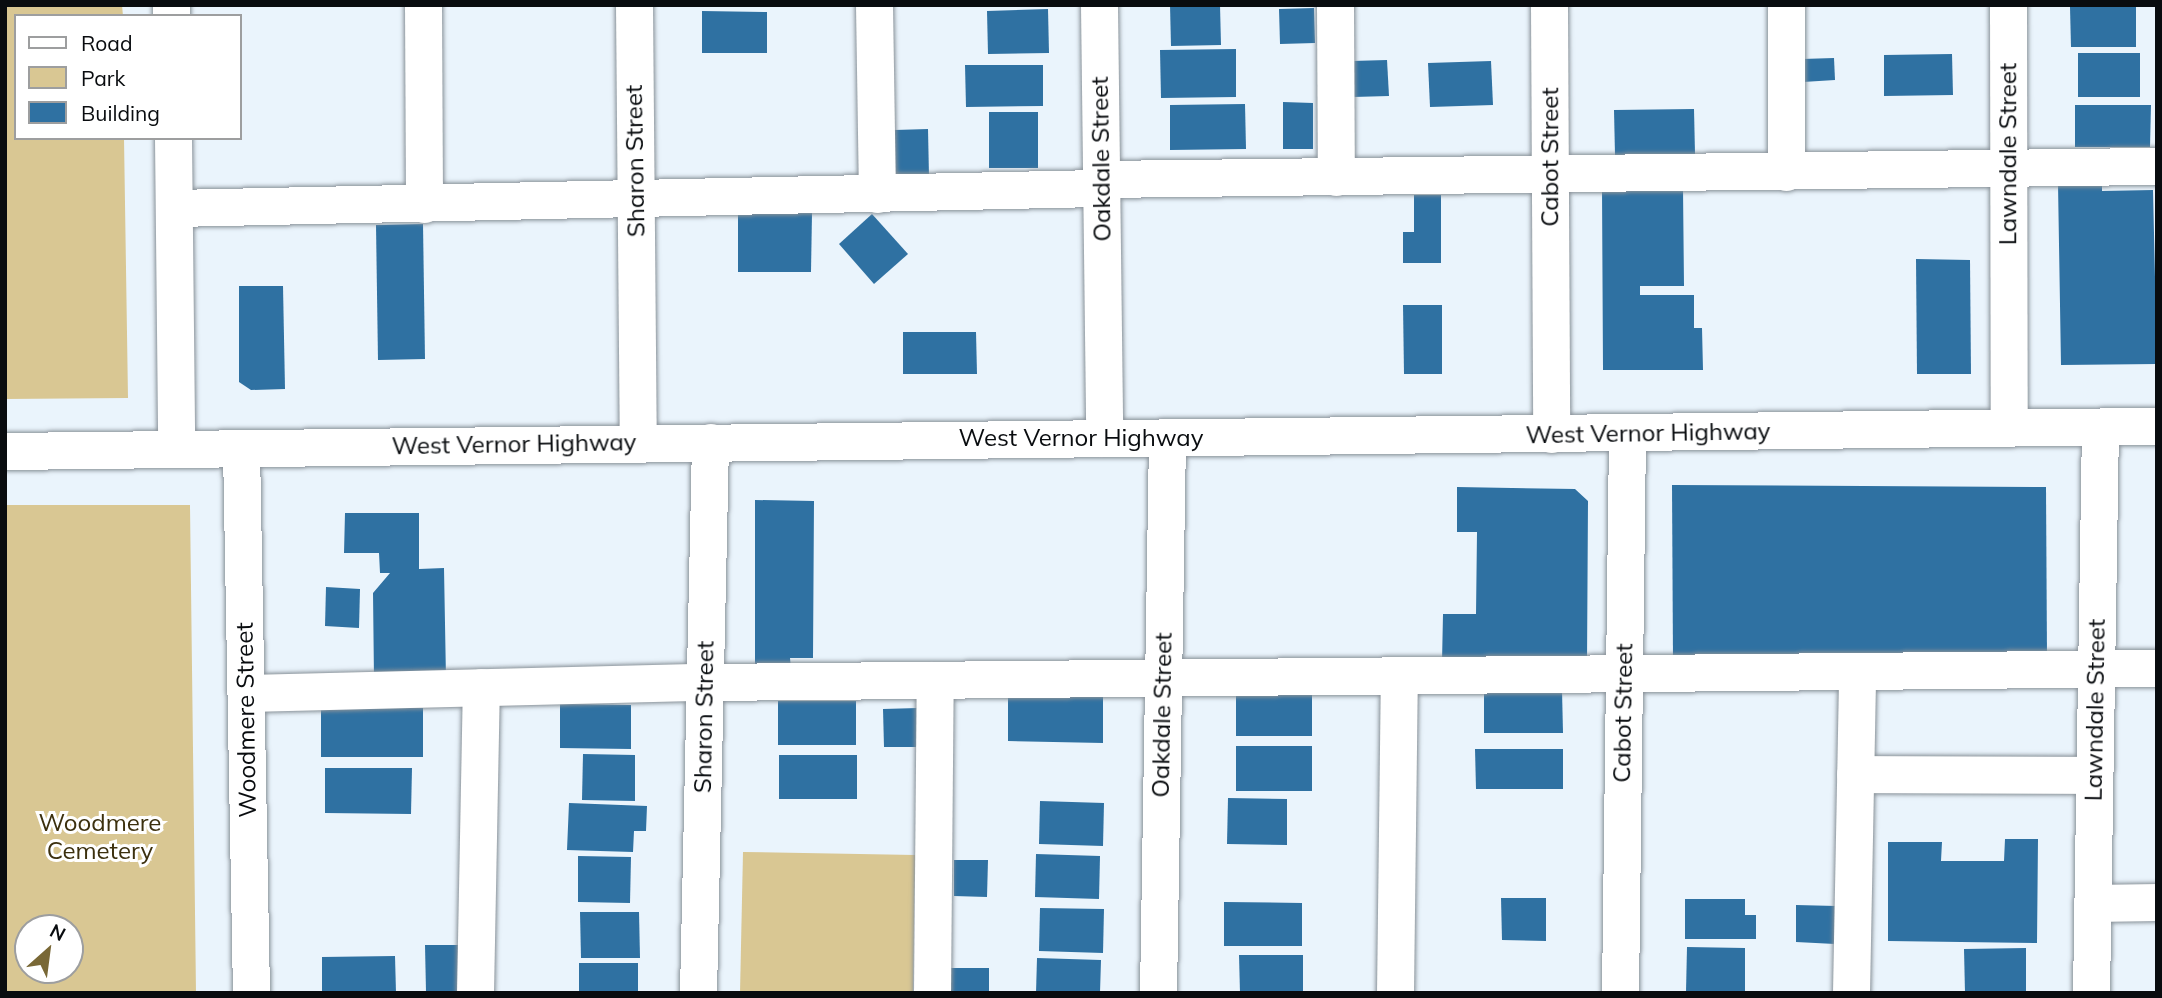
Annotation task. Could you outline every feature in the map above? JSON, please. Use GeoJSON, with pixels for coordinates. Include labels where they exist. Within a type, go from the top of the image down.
{"type":"FeatureCollection","features":[{"type":"Feature","properties":{"kind":"street"},"geometry":{"type":"LineString","coordinates":[[424,5],[424,204]]}},
{"type":"Feature","properties":{"kind":"street","name":"Sharon Street"},"geometry":{"type":"LineString","coordinates":[[634,5],[638,443]]}},
{"type":"Feature","properties":{"kind":"street"},"geometry":{"type":"LineString","coordinates":[[874,5],[877,194]]}},
{"type":"Feature","properties":{"kind":"street","name":"Oakdale Street"},"geometry":{"type":"LineString","coordinates":[[1100,5],[1104,438]]}},
{"type":"Feature","properties":{"kind":"street"},"geometry":{"type":"LineString","coordinates":[[1335,5],[1336,177]]}},
{"type":"Feature","properties":{"kind":"street","name":"Cabot Street"},"geometry":{"type":"LineString","coordinates":[[1549,5],[1552,434]]}},
{"type":"Feature","properties":{"kind":"street"},"geometry":{"type":"LineString","coordinates":[[1786,5],[1786,172]]}},
{"type":"Feature","properties":{"kind":"street","name":"Lawndale Street"},"geometry":{"type":"LineString","coordinates":[[2007,5],[2009,428]]}},
{"type":"Feature","properties":{"kind":"street"},"geometry":{"type":"LineString","coordinates":[[173,140],[176,448]]}},
{"type":"Feature","properties":{"kind":"street"},"geometry":{"type":"LineString","coordinates":[[174,208],[636,201],[1336,177],[2157,166]]}},
{"type":"Feature","properties":{"kind":"street","name":"West Vernor Highway"},"geometry":{"type":"LineString","coordinates":[[5,451],[2157,426]]}},
{"type":"Feature","properties":{"kind":"street","name":"Lawndale Street"},"geometry":{"type":"LineString","coordinates":[[2091,993],[2100,427]]}},
{"type":"Feature","properties":{"kind":"street","name":"Cabot Street"},"geometry":{"type":"LineString","coordinates":[[1620,993],[1627,434]]}},
{"type":"Feature","properties":{"kind":"street","name":"Oakdale Street"},"geometry":{"type":"LineString","coordinates":[[1158,993],[1167,438]]}},
{"type":"Feature","properties":{"kind":"street","name":"Sharon Street"},"geometry":{"type":"LineString","coordinates":[[698,993],[710,442]]}},
{"type":"Feature","properties":{"kind":"street","name":"Woodmere Street"},"geometry":{"type":"LineString","coordinates":[[241,448],[251,993]]}},
{"type":"Feature","properties":{"kind":"street"},"geometry":{"type":"LineString","coordinates":[[246,694],[705,682],[1857,675],[2157,668]]}},
{"type":"Feature","properties":{"kind":"street"},"geometry":{"type":"LineString","coordinates":[[1851,993],[1857,675]]}},
{"type":"Feature","properties":{"kind":"street"},"geometry":{"type":"LineString","coordinates":[[1395,993],[1399,677]]}},
{"type":"Feature","properties":{"kind":"street"},"geometry":{"type":"LineString","coordinates":[[932,993],[935,680]]}},
{"type":"Feature","properties":{"kind":"street"},"geometry":{"type":"LineString","coordinates":[[475,993],[481,687]]}},
{"type":"Feature","properties":{"kind":"street"},"geometry":{"type":"LineString","coordinates":[[1855,774],[2094,775]]}},
{"type":"Feature","properties":{"kind":"street"},"geometry":{"type":"LineString","coordinates":[[2093,903],[2157,902]]}},
{"type":"Feature","properties":{"kind":"green space"},"geometry":{"type":"Polygon","coordinates":[[[5,5],[122,5],[123,14],[14,14],[14,140],[124,140],[128,398],[5,399],[5,5]]]}},
{"type":"Feature","properties":{"kind":"green space","name":"Woodmere Cemetery"},"geometry":{"type":"Polygon","coordinates":[[[5,505],[190,505],[196,993],[5,993],[5,505]]]}},
{"type":"Feature","properties":{"kind":"green space"},"geometry":{"type":"Polygon","coordinates":[[[743,852],[915,855],[913,993],[740,993],[743,852]]]}},
{"type":"Feature","properties":{"kind":"building"},"geometry":{"type":"Polygon","coordinates":[[[1170,5],[1220,5],[1221,45],[1171,46],[1170,5]]]}},
{"type":"Feature","properties":{"kind":"building"},"geometry":{"type":"Polygon","coordinates":[[[2136,6],[2136,47],[2071,47],[2070,7],[2136,6]]]}},
{"type":"Feature","properties":{"kind":"building"},"geometry":{"type":"Polygon","coordinates":[[[1314,8],[1315,43],[1280,44],[1279,9],[1314,8]]]}},
{"type":"Feature","properties":{"kind":"building"},"geometry":{"type":"Polygon","coordinates":[[[1048,9],[1049,53],[988,54],[987,11],[1048,9]]]}},
{"type":"Feature","properties":{"kind":"building"},"geometry":{"type":"Polygon","coordinates":[[[702,11],[767,12],[767,53],[702,53],[702,11]]]}},
{"type":"Feature","properties":{"kind":"building"},"geometry":{"type":"Polygon","coordinates":[[[1236,49],[1236,97],[1161,98],[1160,50],[1236,49]]]}},
{"type":"Feature","properties":{"kind":"building"},"geometry":{"type":"Polygon","coordinates":[[[2078,53],[2140,53],[2140,97],[2078,97],[2078,53]]]}},
{"type":"Feature","properties":{"kind":"building"},"geometry":{"type":"Polygon","coordinates":[[[1952,54],[1953,95],[1884,96],[1884,55],[1952,54]]]}},
{"type":"Feature","properties":{"kind":"building"},"geometry":{"type":"Polygon","coordinates":[[[1834,58],[1835,80],[1803,82],[1802,59],[1834,58]]]}},
{"type":"Feature","properties":{"kind":"building"},"geometry":{"type":"Polygon","coordinates":[[[1387,60],[1389,96],[1353,97],[1352,61],[1387,60]]]}},
{"type":"Feature","properties":{"kind":"building"},"geometry":{"type":"Polygon","coordinates":[[[1491,61],[1493,105],[1430,107],[1428,63],[1491,61]]]}},
{"type":"Feature","properties":{"kind":"building"},"geometry":{"type":"Polygon","coordinates":[[[965,65],[1043,65],[1043,106],[966,107],[965,65]]]}},
{"type":"Feature","properties":{"kind":"building"},"geometry":{"type":"Polygon","coordinates":[[[1283,102],[1313,103],[1313,149],[1283,149],[1283,102]]]}},
{"type":"Feature","properties":{"kind":"building"},"geometry":{"type":"Polygon","coordinates":[[[1245,104],[1246,149],[1170,150],[1170,105],[1245,104]]]}},
{"type":"Feature","properties":{"kind":"building"},"geometry":{"type":"Polygon","coordinates":[[[2075,105],[2151,105],[2150,147],[2075,147],[2075,105]]]}},
{"type":"Feature","properties":{"kind":"building"},"geometry":{"type":"Polygon","coordinates":[[[1694,109],[1695,154],[1615,155],[1614,110],[1694,109]]]}},
{"type":"Feature","properties":{"kind":"building"},"geometry":{"type":"Polygon","coordinates":[[[989,112],[1038,112],[1038,168],[989,168],[989,112]]]}},
{"type":"Feature","properties":{"kind":"building"},"geometry":{"type":"Polygon","coordinates":[[[928,129],[929,177],[895,177],[895,130],[928,129]]]}},
{"type":"Feature","properties":{"kind":"building"},"geometry":{"type":"Polygon","coordinates":[[[2102,183],[2102,191],[2153,190],[2157,364],[2061,365],[2058,184],[2102,183]]]}},
{"type":"Feature","properties":{"kind":"building"},"geometry":{"type":"Polygon","coordinates":[[[1683,188],[1684,286],[1640,286],[1640,295],[1694,295],[1694,328],[1702,328],[1703,370],[1603,370],[1602,189],[1683,188]]]}},
{"type":"Feature","properties":{"kind":"building"},"geometry":{"type":"Polygon","coordinates":[[[1414,195],[1441,195],[1441,263],[1403,263],[1403,232],[1414,232],[1414,195]]]}},
{"type":"Feature","properties":{"kind":"building"},"geometry":{"type":"Polygon","coordinates":[[[738,213],[812,213],[811,272],[738,272],[738,213]]]}},
{"type":"Feature","properties":{"kind":"building"},"geometry":{"type":"Polygon","coordinates":[[[872,214],[908,254],[874,284],[839,244],[872,214]]]}},
{"type":"Feature","properties":{"kind":"building"},"geometry":{"type":"Polygon","coordinates":[[[423,224],[425,359],[378,360],[376,225],[423,224]]]}},
{"type":"Feature","properties":{"kind":"building"},"geometry":{"type":"Polygon","coordinates":[[[1916,259],[1970,260],[1971,374],[1917,374],[1916,259]]]}},
{"type":"Feature","properties":{"kind":"building"},"geometry":{"type":"Polygon","coordinates":[[[239,286],[283,286],[285,389],[251,390],[239,382],[239,286]]]}},
{"type":"Feature","properties":{"kind":"building"},"geometry":{"type":"Polygon","coordinates":[[[1403,305],[1442,305],[1442,374],[1404,374],[1403,305]]]}},
{"type":"Feature","properties":{"kind":"building"},"geometry":{"type":"Polygon","coordinates":[[[903,332],[976,332],[977,374],[903,374],[903,332]]]}},
{"type":"Feature","properties":{"kind":"building"},"geometry":{"type":"Polygon","coordinates":[[[1672,485],[2046,487],[2047,658],[1673,660],[1672,485]]]}},
{"type":"Feature","properties":{"kind":"building"},"geometry":{"type":"Polygon","coordinates":[[[1457,487],[1575,489],[1588,501],[1587,663],[1442,662],[1443,614],[1476,614],[1477,532],[1457,532],[1457,487]]]}},
{"type":"Feature","properties":{"kind":"building"},"geometry":{"type":"Polygon","coordinates":[[[755,500],[814,501],[813,658],[790,658],[791,669],[755,669],[755,500]]]}},
{"type":"Feature","properties":{"kind":"building"},"geometry":{"type":"Polygon","coordinates":[[[345,513],[419,513],[419,569],[444,568],[446,679],[374,680],[373,593],[390,573],[380,573],[379,553],[344,553],[345,513]]]}},
{"type":"Feature","properties":{"kind":"building"},"geometry":{"type":"Polygon","coordinates":[[[326,587],[360,589],[359,628],[325,626],[326,587]]]}},
{"type":"Feature","properties":{"kind":"building"},"geometry":{"type":"Polygon","coordinates":[[[1484,690],[1562,690],[1563,733],[1484,733],[1484,690]]]}},
{"type":"Feature","properties":{"kind":"building"},"geometry":{"type":"Polygon","coordinates":[[[1236,691],[1312,691],[1312,736],[1236,736],[1236,691]]]}},
{"type":"Feature","properties":{"kind":"building"},"geometry":{"type":"Polygon","coordinates":[[[1008,694],[1103,695],[1103,743],[1008,741],[1008,694]]]}},
{"type":"Feature","properties":{"kind":"building"},"geometry":{"type":"Polygon","coordinates":[[[778,701],[856,701],[856,745],[778,745],[778,701]]]}},
{"type":"Feature","properties":{"kind":"building"},"geometry":{"type":"Polygon","coordinates":[[[560,704],[631,705],[631,749],[560,748],[560,704]]]}},
{"type":"Feature","properties":{"kind":"building"},"geometry":{"type":"Polygon","coordinates":[[[321,708],[423,708],[423,757],[321,757],[321,708]]]}},
{"type":"Feature","properties":{"kind":"building"},"geometry":{"type":"Polygon","coordinates":[[[918,708],[918,747],[884,747],[883,709],[918,708]]]}},
{"type":"Feature","properties":{"kind":"building"},"geometry":{"type":"Polygon","coordinates":[[[1236,746],[1312,746],[1312,791],[1236,791],[1236,746]]]}},
{"type":"Feature","properties":{"kind":"building"},"geometry":{"type":"Polygon","coordinates":[[[1475,749],[1563,749],[1563,789],[1476,789],[1475,749]]]}},
{"type":"Feature","properties":{"kind":"building"},"geometry":{"type":"Polygon","coordinates":[[[583,754],[635,755],[635,801],[582,800],[583,754]]]}},
{"type":"Feature","properties":{"kind":"building"},"geometry":{"type":"Polygon","coordinates":[[[779,755],[857,755],[857,799],[779,799],[779,755]]]}},
{"type":"Feature","properties":{"kind":"building"},"geometry":{"type":"Polygon","coordinates":[[[325,768],[412,768],[411,814],[325,813],[325,768]]]}},
{"type":"Feature","properties":{"kind":"building"},"geometry":{"type":"Polygon","coordinates":[[[1228,798],[1287,799],[1287,845],[1227,844],[1228,798]]]}},
{"type":"Feature","properties":{"kind":"building"},"geometry":{"type":"Polygon","coordinates":[[[1040,801],[1104,803],[1103,846],[1039,844],[1040,801]]]}},
{"type":"Feature","properties":{"kind":"building"},"geometry":{"type":"Polygon","coordinates":[[[569,803],[647,806],[646,831],[634,831],[633,852],[567,850],[569,803]]]}},
{"type":"Feature","properties":{"kind":"building"},"geometry":{"type":"Polygon","coordinates":[[[2005,839],[2038,839],[2037,943],[1888,941],[1888,842],[1942,842],[1941,861],[2004,861],[2005,839]]]}},
{"type":"Feature","properties":{"kind":"building"},"geometry":{"type":"Polygon","coordinates":[[[1036,854],[1100,856],[1099,899],[1035,897],[1036,854]]]}},
{"type":"Feature","properties":{"kind":"building"},"geometry":{"type":"Polygon","coordinates":[[[578,856],[631,857],[630,903],[578,902],[578,856]]]}},
{"type":"Feature","properties":{"kind":"building"},"geometry":{"type":"Polygon","coordinates":[[[954,860],[988,860],[987,897],[954,896],[954,860]]]}},
{"type":"Feature","properties":{"kind":"building"},"geometry":{"type":"Polygon","coordinates":[[[1501,898],[1546,898],[1546,941],[1502,940],[1501,898]]]}},
{"type":"Feature","properties":{"kind":"building"},"geometry":{"type":"Polygon","coordinates":[[[1685,899],[1745,899],[1745,915],[1756,915],[1756,939],[1685,939],[1685,899]]]}},
{"type":"Feature","properties":{"kind":"building"},"geometry":{"type":"Polygon","coordinates":[[[1224,902],[1302,903],[1302,946],[1224,946],[1224,902]]]}},
{"type":"Feature","properties":{"kind":"building"},"geometry":{"type":"Polygon","coordinates":[[[1796,905],[1836,906],[1835,944],[1796,942],[1796,905]]]}},
{"type":"Feature","properties":{"kind":"building"},"geometry":{"type":"Polygon","coordinates":[[[1040,908],[1104,909],[1103,953],[1039,951],[1040,908]]]}},
{"type":"Feature","properties":{"kind":"building"},"geometry":{"type":"Polygon","coordinates":[[[580,912],[639,912],[640,958],[581,958],[580,912]]]}},
{"type":"Feature","properties":{"kind":"building"},"geometry":{"type":"Polygon","coordinates":[[[425,945],[458,945],[459,991],[426,992],[425,945]]]}},
{"type":"Feature","properties":{"kind":"building"},"geometry":{"type":"Polygon","coordinates":[[[1687,947],[1745,948],[1745,993],[1686,992],[1687,947]]]}},
{"type":"Feature","properties":{"kind":"building"},"geometry":{"type":"Polygon","coordinates":[[[2026,948],[2026,993],[1965,993],[1964,949],[2026,948]]]}},
{"type":"Feature","properties":{"kind":"building"},"geometry":{"type":"Polygon","coordinates":[[[1239,955],[1303,955],[1303,993],[1240,993],[1239,955]]]}},
{"type":"Feature","properties":{"kind":"building"},"geometry":{"type":"Polygon","coordinates":[[[395,956],[396,993],[322,993],[322,957],[395,956]]]}},
{"type":"Feature","properties":{"kind":"building"},"geometry":{"type":"Polygon","coordinates":[[[1037,958],[1101,960],[1100,993],[1036,993],[1037,958]]]}},
{"type":"Feature","properties":{"kind":"building"},"geometry":{"type":"Polygon","coordinates":[[[579,963],[638,963],[638,993],[579,993],[579,963]]]}},
{"type":"Feature","properties":{"kind":"building"},"geometry":{"type":"Polygon","coordinates":[[[950,968],[989,968],[989,993],[950,993],[950,968]]]}}]}
